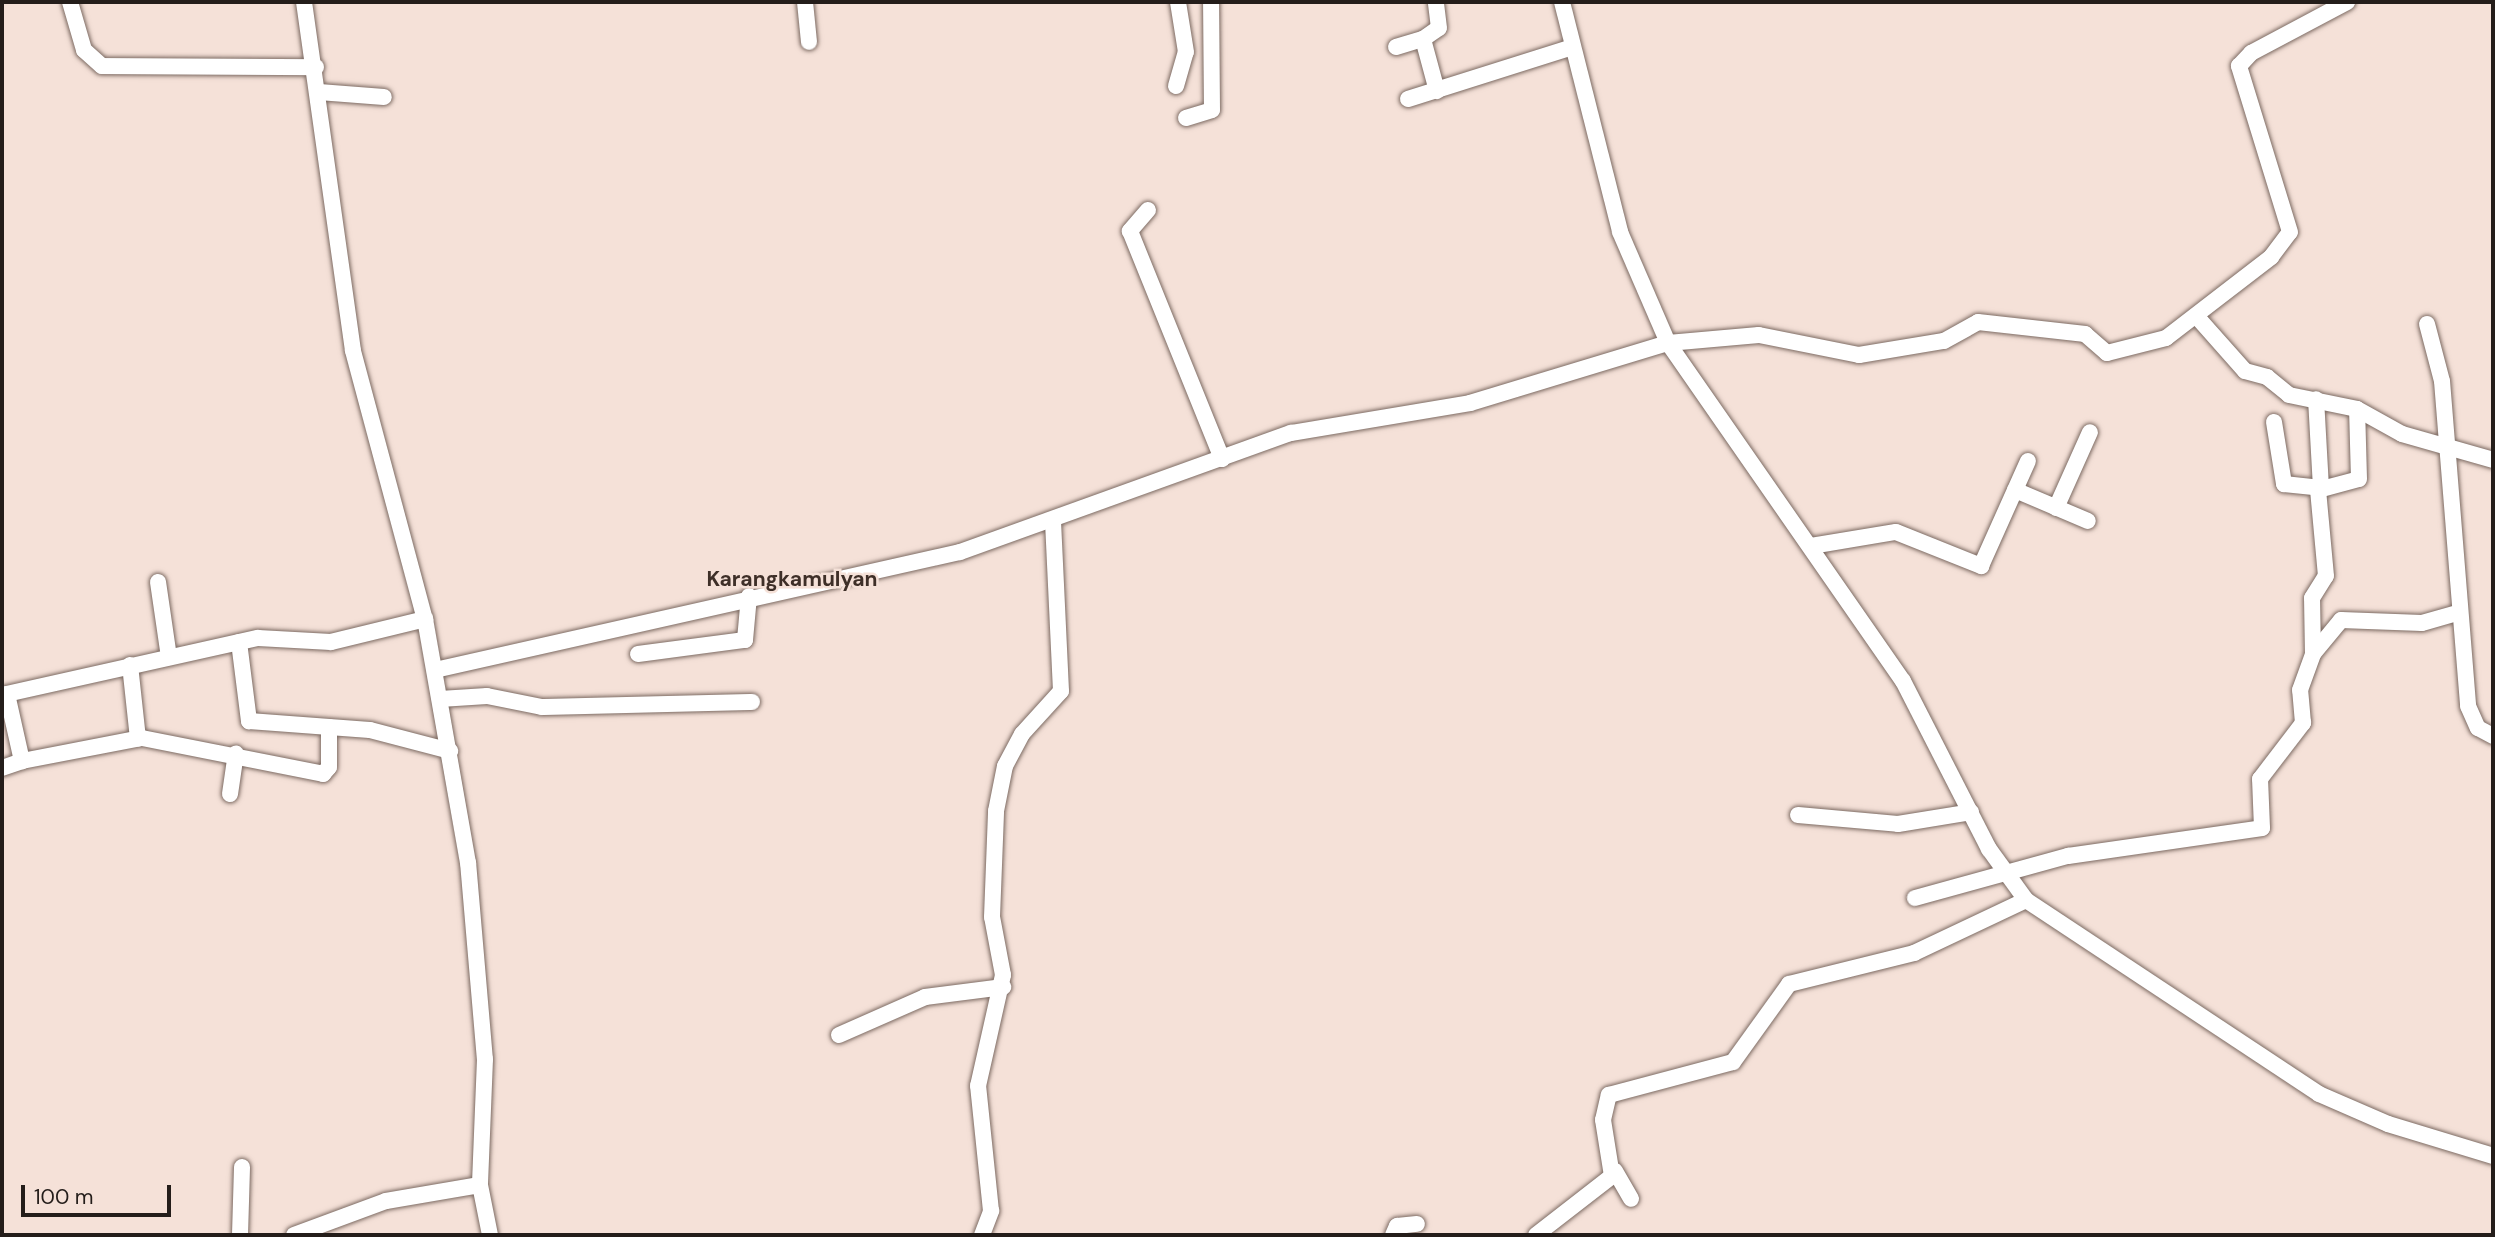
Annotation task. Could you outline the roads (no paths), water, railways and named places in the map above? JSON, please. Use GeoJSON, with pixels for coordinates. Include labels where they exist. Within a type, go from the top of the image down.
{"type":"FeatureCollection","features":[{"type":"Feature","properties":{"kind":"street"},"geometry":{"type":"LineString","coordinates":[[70,2],[84,50],[102,66],[316,67]]}},
{"type":"Feature","properties":{"kind":"street"},"geometry":{"type":"LineString","coordinates":[[304,2],[316,67],[353,351],[425,618],[468,862],[485,1059],[480,1185],[490,1235]]}},
{"type":"Feature","properties":{"kind":"street"},"geometry":{"type":"LineString","coordinates":[[805,2],[809,42]]}},
{"type":"Feature","properties":{"kind":"street"},"geometry":{"type":"LineString","coordinates":[[1176,86],[1186,52],[1178,2]]}},
{"type":"Feature","properties":{"kind":"street"},"geometry":{"type":"LineString","coordinates":[[1186,118],[1212,110],[1211,2]]}},
{"type":"Feature","properties":{"kind":"street"},"geometry":{"type":"LineString","coordinates":[[1396,47],[1423,40],[1438,28],[1436,2]]}},
{"type":"Feature","properties":{"kind":"street"},"geometry":{"type":"LineString","coordinates":[[1562,2],[1620,232],[1668,343],[1903,681],[2003,869],[2026,900],[2319,1094],[2388,1124],[2493,1156]]}},
{"type":"Feature","properties":{"kind":"street"},"geometry":{"type":"LineString","coordinates":[[435,670],[749,596],[947,555],[1052,522],[1222,459],[1332,422],[1470,403],[1668,343],[1759,335],[1860,355],[1944,341],[1978,322],[2085,334],[2107,353],[2166,338],[2198,318],[2271,257],[2290,232],[2239,66],[2251,53],[2323,8],[2347,2]]}},
{"type":"Feature","properties":{"kind":"street"},"geometry":{"type":"LineString","coordinates":[[1423,40],[1437,91]]}},
{"type":"Feature","properties":{"kind":"street"},"geometry":{"type":"LineString","coordinates":[[1408,99],[1573,47]]}},
{"type":"Feature","properties":{"kind":"street"},"geometry":{"type":"LineString","coordinates":[[319,92],[384,97]]}},
{"type":"Feature","properties":{"kind":"street"},"geometry":{"type":"LineString","coordinates":[[1149,210],[1130,231],[1222,459]]}},
{"type":"Feature","properties":{"kind":"street"},"geometry":{"type":"LineString","coordinates":[[2198,318],[2245,371],[2267,377],[2289,395],[2357,409],[2402,434],[2493,460]]}},
{"type":"Feature","properties":{"kind":"street"},"geometry":{"type":"LineString","coordinates":[[2427,324],[2442,381],[2449,448],[2457,613],[2470,716],[2493,736]]}},
{"type":"Feature","properties":{"kind":"street"},"geometry":{"type":"LineString","coordinates":[[2313,654],[2312,598],[2326,576],[2316,400]]}},
{"type":"Feature","properties":{"kind":"street"},"geometry":{"type":"LineString","coordinates":[[2274,422],[2284,484],[2321,488],[2359,479],[2357,409]]}},
{"type":"Feature","properties":{"kind":"street"},"geometry":{"type":"LineString","coordinates":[[2056,508],[2090,432]]}},
{"type":"Feature","properties":{"kind":"street"},"geometry":{"type":"LineString","coordinates":[[1811,546],[1896,532],[1981,566],[2028,461]]}},
{"type":"Feature","properties":{"kind":"street"},"geometry":{"type":"LineString","coordinates":[[2015,490],[2088,522]]}},
{"type":"Feature","properties":{"kind":"street"},"geometry":{"type":"LineString","coordinates":[[982,1235],[991,1211],[978,1086],[1003,987],[991,874],[1004,771],[1029,722],[1062,685],[1052,522]]}},
{"type":"Feature","properties":{"kind":"street"},"geometry":{"type":"LineString","coordinates":[[159,582],[169,657]]}},
{"type":"Feature","properties":{"kind":"street"},"geometry":{"type":"LineString","coordinates":[[638,654],[745,640],[749,596]]}},
{"type":"Feature","properties":{"kind":"street"},"geometry":{"type":"LineString","coordinates":[[1915,898],[2003,869],[2262,828],[2259,783],[2302,727],[2300,690],[2313,654],[2341,620],[2422,623],[2457,613]]}},
{"type":"Feature","properties":{"kind":"street"},"geometry":{"type":"LineString","coordinates":[[22,761],[4,694],[239,642],[269,637],[331,642],[425,618]]}},
{"type":"Feature","properties":{"kind":"street"},"geometry":{"type":"LineString","coordinates":[[239,642],[247,720],[329,727],[450,751]]}},
{"type":"Feature","properties":{"kind":"street"},"geometry":{"type":"LineString","coordinates":[[130,666],[138,738]]}},
{"type":"Feature","properties":{"kind":"street"},"geometry":{"type":"LineString","coordinates":[[440,699],[487,696],[550,707],[752,702]]}},
{"type":"Feature","properties":{"kind":"street"},"geometry":{"type":"LineString","coordinates":[[2,768],[22,761],[138,738],[236,753],[323,774],[329,767],[329,727]]}},
{"type":"Feature","properties":{"kind":"street"},"geometry":{"type":"LineString","coordinates":[[230,794],[236,753]]}},
{"type":"Feature","properties":{"kind":"street"},"geometry":{"type":"LineString","coordinates":[[1798,815],[1898,824],[1971,812]]}},
{"type":"Feature","properties":{"kind":"street"},"geometry":{"type":"LineString","coordinates":[[1631,1199],[1615,1171],[1603,1120],[1609,1095],[1733,1062],[1789,984],[1914,953],[2026,900]]}},
{"type":"Feature","properties":{"kind":"street"},"geometry":{"type":"LineString","coordinates":[[839,1035],[915,1000],[1003,987]]}},
{"type":"Feature","properties":{"kind":"street"},"geometry":{"type":"LineString","coordinates":[[240,1235],[242,1167]]}},
{"type":"Feature","properties":{"kind":"street"},"geometry":{"type":"LineString","coordinates":[[1535,1235],[1615,1171]]}},
{"type":"Feature","properties":{"kind":"street"},"geometry":{"type":"LineString","coordinates":[[294,1235],[386,1201],[480,1185]]}},
{"type":"Feature","properties":{"kind":"street"},"geometry":{"type":"LineString","coordinates":[[1393,1235],[1397,1226],[1417,1224]]}},
{"type":"Feature","properties":{"kind":"district","name":"Karangkamulyan"},"geometry":{"type":"Point","coordinates":[792,579]}}]}
